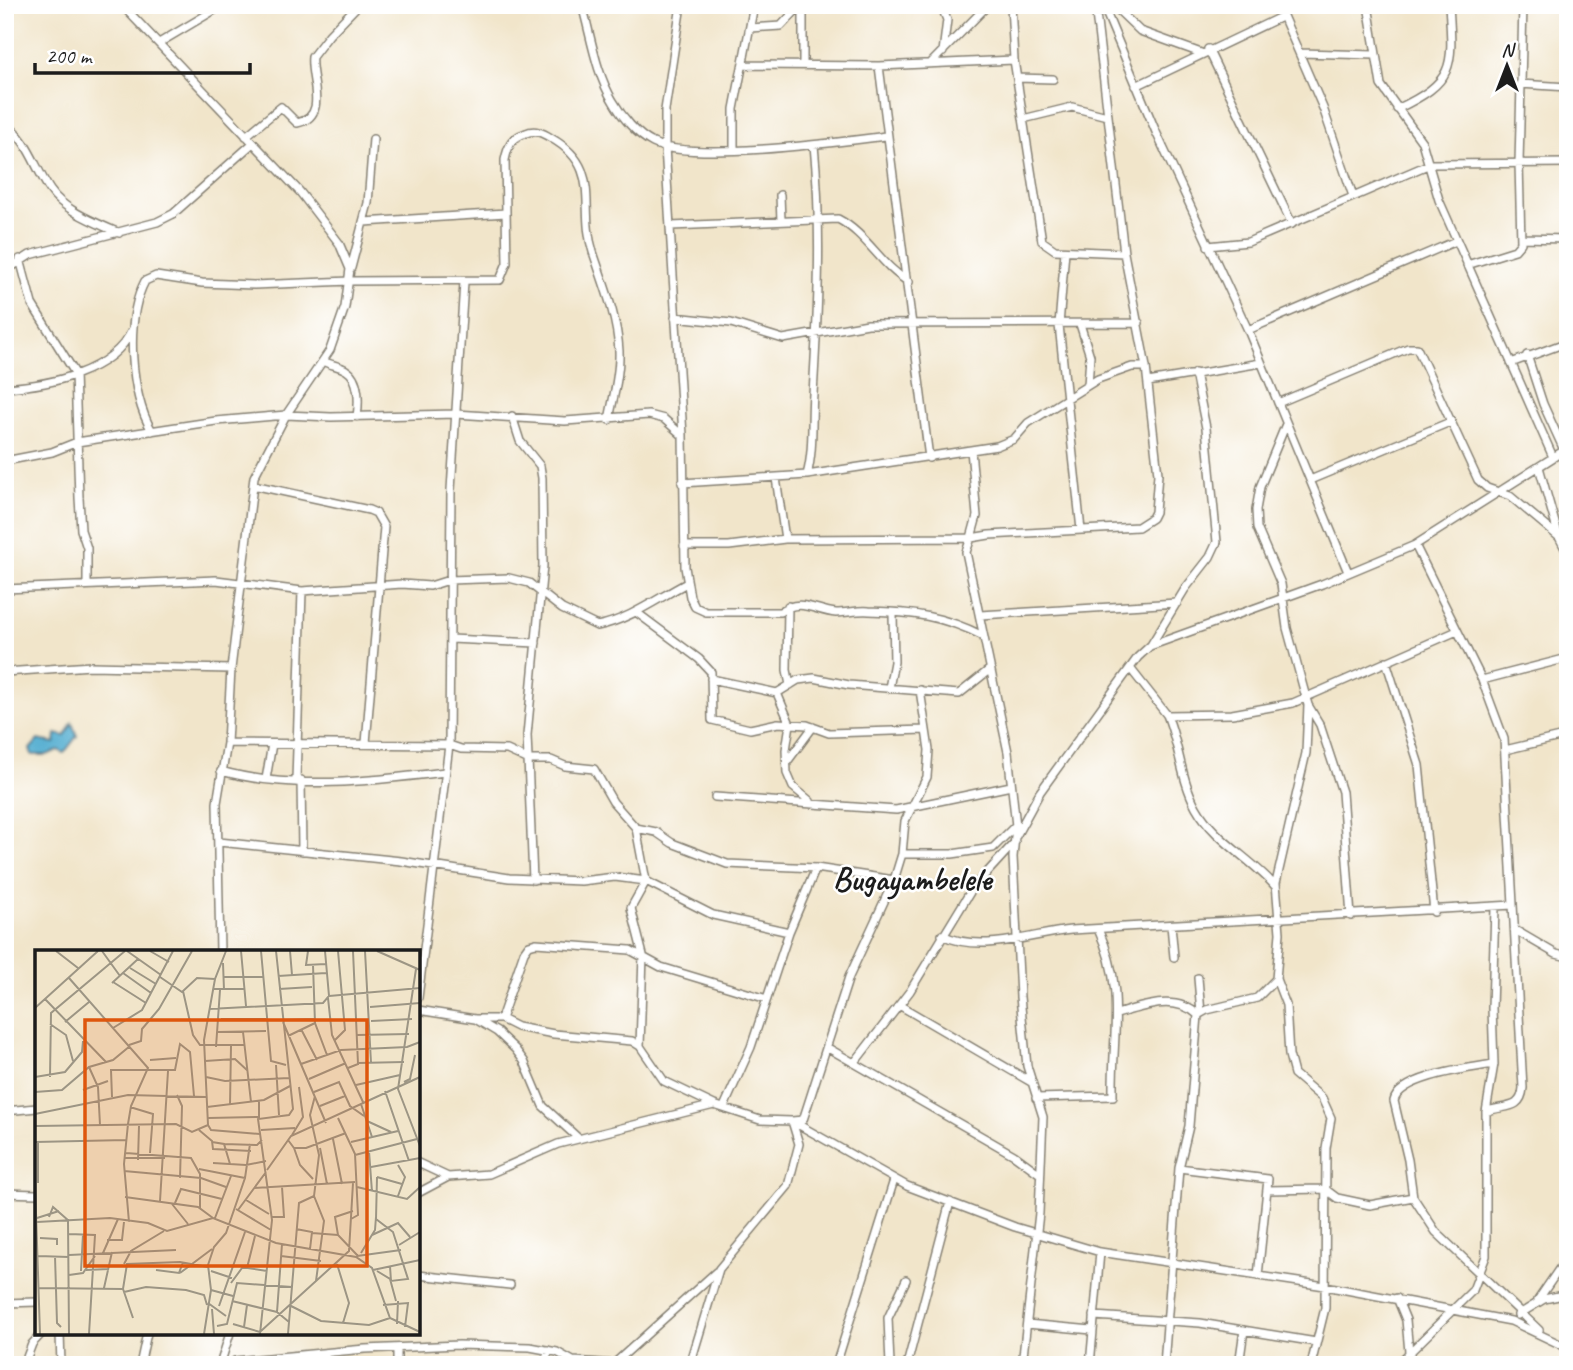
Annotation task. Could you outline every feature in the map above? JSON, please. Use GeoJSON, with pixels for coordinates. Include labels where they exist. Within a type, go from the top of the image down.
{"type":"FeatureCollection","features":[{"type":"Feature","properties":{"kind":"street"},"geometry":{"type":"LineString","coordinates":[[122,5],[319,216],[338,243],[350,269]]}},
{"type":"Feature","properties":{"kind":"street"},"geometry":{"type":"LineString","coordinates":[[159,43],[223,5]]}},
{"type":"Feature","properties":{"kind":"street"},"geometry":{"type":"LineString","coordinates":[[246,136],[281,107],[298,123],[311,114],[317,97],[312,57],[358,5]]}},
{"type":"Feature","properties":{"kind":"street"},"geometry":{"type":"LineString","coordinates":[[582,5],[612,100],[644,137],[665,147],[688,150],[734,149],[814,145],[886,136]]}},
{"type":"Feature","properties":{"kind":"street"},"geometry":{"type":"LineString","coordinates":[[681,5],[667,88],[665,147],[683,435],[684,546],[687,583],[693,604],[702,611],[768,613],[803,604],[837,613],[870,611],[941,617],[983,636]]}},
{"type":"Feature","properties":{"kind":"street"},"geometry":{"type":"LineString","coordinates":[[734,149],[734,109],[745,65],[754,5]]}},
{"type":"Feature","properties":{"kind":"street"},"geometry":{"type":"LineString","coordinates":[[750,28],[781,26],[802,5]]}},
{"type":"Feature","properties":{"kind":"street"},"geometry":{"type":"LineString","coordinates":[[802,5],[803,65]]}},
{"type":"Feature","properties":{"kind":"street"},"geometry":{"type":"LineString","coordinates":[[941,5],[947,20],[943,53]]}},
{"type":"Feature","properties":{"kind":"street"},"geometry":{"type":"LineString","coordinates":[[932,62],[988,5]]}},
{"type":"Feature","properties":{"kind":"street"},"geometry":{"type":"LineString","coordinates":[[1011,5],[1014,60],[1042,241],[1049,249],[1124,253]]}},
{"type":"Feature","properties":{"kind":"street"},"geometry":{"type":"LineString","coordinates":[[684,546],[729,546],[785,539],[971,538],[1138,527],[1152,518],[1155,512],[1158,474],[1148,382],[1124,253],[1095,5]]}},
{"type":"Feature","properties":{"kind":"street"},"geometry":{"type":"LineString","coordinates":[[1102,5],[1136,86],[1248,330],[1348,572]]}},
{"type":"Feature","properties":{"kind":"street"},"geometry":{"type":"LineString","coordinates":[[1113,5],[1140,31],[1205,51],[1292,224]]}},
{"type":"Feature","properties":{"kind":"street"},"geometry":{"type":"LineString","coordinates":[[1282,5],[1283,16],[1323,108],[1353,196]]}},
{"type":"Feature","properties":{"kind":"street"},"geometry":{"type":"LineString","coordinates":[[1368,5],[1381,85],[1422,142],[1430,164],[1434,188],[1456,241],[1553,457]]}},
{"type":"Feature","properties":{"kind":"street"},"geometry":{"type":"LineString","coordinates":[[1397,109],[1431,91],[1445,77],[1450,53],[1449,5]]}},
{"type":"Feature","properties":{"kind":"street"},"geometry":{"type":"LineString","coordinates":[[1467,265],[1520,247],[1523,5]]}},
{"type":"Feature","properties":{"kind":"street"},"geometry":{"type":"LineString","coordinates":[[1136,86],[1283,16]]}},
{"type":"Feature","properties":{"kind":"street"},"geometry":{"type":"LineString","coordinates":[[1300,53],[1375,55]]}},
{"type":"Feature","properties":{"kind":"street"},"geometry":{"type":"LineString","coordinates":[[745,65],[879,66],[1014,60]]}},
{"type":"Feature","properties":{"kind":"street"},"geometry":{"type":"LineString","coordinates":[[879,66],[886,136],[909,282],[929,458]]}},
{"type":"Feature","properties":{"kind":"street"},"geometry":{"type":"LineString","coordinates":[[1017,78],[1053,79]]}},
{"type":"Feature","properties":{"kind":"street"},"geometry":{"type":"LineString","coordinates":[[1520,84],[1568,87]]}},
{"type":"Feature","properties":{"kind":"street"},"geometry":{"type":"LineString","coordinates":[[1023,119],[1072,107],[1107,116]]}},
{"type":"Feature","properties":{"kind":"street"},"geometry":{"type":"LineString","coordinates":[[5,123],[24,139],[51,192],[75,211],[119,233]]}},
{"type":"Feature","properties":{"kind":"street"},"geometry":{"type":"LineString","coordinates":[[152,431],[140,407],[135,379],[134,325],[136,298],[150,277],[254,285],[500,280],[505,274],[505,160],[508,146],[514,138],[530,131],[541,132],[571,153],[586,177],[591,244],[608,289],[619,348],[609,420]]}},
{"type":"Feature","properties":{"kind":"street"},"geometry":{"type":"LineString","coordinates":[[220,950],[216,803],[227,743],[231,669],[253,485],[257,469],[286,415],[325,362],[340,328],[350,269],[364,222],[373,139]]}},
{"type":"Feature","properties":{"kind":"street"},"geometry":{"type":"LineString","coordinates":[[5,271],[20,259],[142,229],[173,214],[253,143]]}},
{"type":"Feature","properties":{"kind":"street"},"geometry":{"type":"LineString","coordinates":[[807,475],[811,453],[816,334],[818,218],[814,145]]}},
{"type":"Feature","properties":{"kind":"street"},"geometry":{"type":"LineString","coordinates":[[1208,246],[1248,242],[1430,164],[1568,163]]}},
{"type":"Feature","properties":{"kind":"street"},"geometry":{"type":"LineString","coordinates":[[780,195],[781,221]]}},
{"type":"Feature","properties":{"kind":"street"},"geometry":{"type":"LineString","coordinates":[[364,222],[506,213]]}},
{"type":"Feature","properties":{"kind":"street"},"geometry":{"type":"LineString","coordinates":[[671,226],[818,218],[844,222],[865,240],[886,266],[909,282]]}},
{"type":"Feature","properties":{"kind":"street"},"geometry":{"type":"LineString","coordinates":[[1521,238],[1564,239],[1568,256]]}},
{"type":"Feature","properties":{"kind":"street"},"geometry":{"type":"LineString","coordinates":[[1248,330],[1456,241]]}},
{"type":"Feature","properties":{"kind":"street"},"geometry":{"type":"LineString","coordinates":[[1065,251],[1059,325],[1081,530]]}},
{"type":"Feature","properties":{"kind":"street"},"geometry":{"type":"LineString","coordinates":[[20,259],[32,304],[75,373],[81,530],[88,557],[87,584]]}},
{"type":"Feature","properties":{"kind":"street"},"geometry":{"type":"LineString","coordinates":[[420,983],[449,745],[449,580],[464,282]]}},
{"type":"Feature","properties":{"kind":"street"},"geometry":{"type":"LineString","coordinates":[[674,317],[732,323],[783,339],[816,334],[846,325],[914,322],[1059,325],[1139,323]]}},
{"type":"Feature","properties":{"kind":"street"},"geometry":{"type":"LineString","coordinates":[[1080,324],[1090,356],[1088,385]]}},
{"type":"Feature","properties":{"kind":"street"},"geometry":{"type":"LineString","coordinates":[[5,388],[43,384],[109,358],[120,349],[134,325]]}},
{"type":"Feature","properties":{"kind":"street"},"geometry":{"type":"LineString","coordinates":[[1511,363],[1568,342]]}},
{"type":"Feature","properties":{"kind":"street"},"geometry":{"type":"LineString","coordinates":[[1278,404],[1413,347],[1423,357],[1478,480],[1487,488],[1502,492],[1559,537]]}},
{"type":"Feature","properties":{"kind":"street"},"geometry":{"type":"LineString","coordinates":[[1150,646],[1285,598],[1415,545],[1566,449],[1543,404],[1527,355]]}},
{"type":"Feature","properties":{"kind":"street"},"geometry":{"type":"LineString","coordinates":[[325,362],[351,375],[358,394],[357,417]]}},
{"type":"Feature","properties":{"kind":"street"},"geometry":{"type":"LineString","coordinates":[[1148,382],[1261,363]]}},
{"type":"Feature","properties":{"kind":"street"},"geometry":{"type":"LineString","coordinates":[[682,483],[807,475],[929,458],[1009,442],[1028,424],[1088,385],[1121,370],[1146,367]]}},
{"type":"Feature","properties":{"kind":"street"},"geometry":{"type":"LineString","coordinates":[[855,1062],[899,1005],[972,889],[1015,839],[1040,792],[1130,668],[1150,646],[1210,557],[1218,532],[1206,428],[1195,373]]}},
{"type":"Feature","properties":{"kind":"street"},"geometry":{"type":"LineString","coordinates":[[5,461],[52,452],[77,442],[240,418],[286,415],[357,417],[456,414],[565,421],[609,420],[639,415],[658,417],[683,435]]}},
{"type":"Feature","properties":{"kind":"street"},"geometry":{"type":"LineString","coordinates":[[512,416],[520,441],[541,469],[543,566],[527,735],[533,880]]}},
{"type":"Feature","properties":{"kind":"street"},"geometry":{"type":"LineString","coordinates":[[1310,480],[1450,422]]}},
{"type":"Feature","properties":{"kind":"street"},"geometry":{"type":"LineString","coordinates":[[1286,424],[1260,487],[1256,510],[1257,528],[1277,571],[1285,598],[1287,628],[1308,700],[1320,725],[1342,792],[1351,916]]}},
{"type":"Feature","properties":{"kind":"street"},"geometry":{"type":"LineString","coordinates":[[971,450],[977,516],[966,552],[967,569],[980,615],[989,670],[1008,752],[1016,826],[1017,939],[1026,1055],[1031,1082],[1043,1116],[1037,1235],[1022,1365]]}},
{"type":"Feature","properties":{"kind":"street"},"geometry":{"type":"LineString","coordinates":[[1539,467],[1559,537],[1568,554]]}},
{"type":"Feature","properties":{"kind":"street"},"geometry":{"type":"LineString","coordinates":[[776,478],[785,539]]}},
{"type":"Feature","properties":{"kind":"street"},"geometry":{"type":"LineString","coordinates":[[253,485],[376,513],[384,527],[366,743]]}},
{"type":"Feature","properties":{"kind":"street"},"geometry":{"type":"LineString","coordinates":[[1415,545],[1482,680],[1497,716],[1506,751],[1522,1094],[1512,1107],[1486,1112]]}},
{"type":"Feature","properties":{"kind":"street"},"geometry":{"type":"LineString","coordinates":[[5,589],[87,584],[240,581],[278,590],[302,591],[430,586],[449,580],[520,579],[540,589],[562,609],[597,626],[636,612],[687,583]]}},
{"type":"Feature","properties":{"kind":"street"},"geometry":{"type":"LineString","coordinates":[[302,591],[299,741],[302,851]]}},
{"type":"Feature","properties":{"kind":"street"},"geometry":{"type":"LineString","coordinates":[[980,615],[1177,603]]}},
{"type":"Feature","properties":{"kind":"street"},"geometry":{"type":"LineString","coordinates":[[788,606],[787,670],[790,685]]}},
{"type":"Feature","properties":{"kind":"street"},"geometry":{"type":"LineString","coordinates":[[636,612],[699,659],[711,672],[712,720],[750,729],[770,724],[790,724],[813,727],[829,733],[925,730]]}},
{"type":"Feature","properties":{"kind":"street"},"geometry":{"type":"LineString","coordinates":[[889,688],[894,662],[893,614]]}},
{"type":"Feature","properties":{"kind":"street"},"geometry":{"type":"LineString","coordinates":[[1167,715],[1200,716],[1252,712],[1308,700],[1386,661],[1457,631]]}},
{"type":"Feature","properties":{"kind":"street"},"geometry":{"type":"LineString","coordinates":[[451,639],[536,643]]}},
{"type":"Feature","properties":{"kind":"street"},"geometry":{"type":"LineString","coordinates":[[1482,680],[1568,658]]}},
{"type":"Feature","properties":{"kind":"street"},"geometry":{"type":"LineString","coordinates":[[1386,661],[1419,765],[1434,912]]}},
{"type":"Feature","properties":{"kind":"street"},"geometry":{"type":"LineString","coordinates":[[5,672],[91,666],[231,669]]}},
{"type":"Feature","properties":{"kind":"street"},"geometry":{"type":"LineString","coordinates":[[1130,668],[1167,715],[1198,811],[1217,835],[1258,866],[1276,887]]}},
{"type":"Feature","properties":{"kind":"street"},"geometry":{"type":"LineString","coordinates":[[711,679],[777,692],[814,678],[849,685],[959,694],[989,670]]}},
{"type":"Feature","properties":{"kind":"street"},"geometry":{"type":"LineString","coordinates":[[420,1010],[475,1019],[501,1019],[517,1027],[582,1037],[629,1040],[640,1046],[664,1080],[714,1105],[760,1120],[803,1120],[849,977],[894,880],[910,809],[928,777],[929,750],[920,690]]}},
{"type":"Feature","properties":{"kind":"street"},"geometry":{"type":"LineString","coordinates":[[777,692],[790,724],[787,762],[793,787],[804,799],[816,803]]}},
{"type":"Feature","properties":{"kind":"street"},"geometry":{"type":"LineString","coordinates":[[1308,700],[1307,753],[1297,781],[1276,887],[1280,918],[1276,979],[1286,1005],[1289,1055],[1294,1073],[1322,1098],[1331,1118],[1326,1148],[1325,1308],[1311,1365]]}},
{"type":"Feature","properties":{"kind":"street"},"geometry":{"type":"LineString","coordinates":[[787,762],[813,727]]}},
{"type":"Feature","properties":{"kind":"street"},"geometry":{"type":"LineString","coordinates":[[1506,751],[1568,735]]}},
{"type":"Feature","properties":{"kind":"street"},"geometry":{"type":"LineString","coordinates":[[227,743],[272,744],[299,741],[449,745],[461,749],[507,750],[529,760],[551,760],[565,766],[594,769],[613,802],[636,828],[646,881],[631,908],[643,955],[640,1046]]}},
{"type":"Feature","properties":{"kind":"street"},"geometry":{"type":"LineString","coordinates":[[266,779],[272,744]]}},
{"type":"Feature","properties":{"kind":"street"},"geometry":{"type":"LineString","coordinates":[[221,771],[266,779],[356,782],[445,772]]}},
{"type":"Feature","properties":{"kind":"street"},"geometry":{"type":"LineString","coordinates":[[715,797],[878,810],[910,809],[1011,786]]}},
{"type":"Feature","properties":{"kind":"street"},"geometry":{"type":"LineString","coordinates":[[902,854],[952,855],[993,848],[1016,826]]}},
{"type":"Feature","properties":{"kind":"street"},"geometry":{"type":"LineString","coordinates":[[636,828],[656,832],[672,843],[727,864],[816,868],[894,880]]}},
{"type":"Feature","properties":{"kind":"street"},"geometry":{"type":"LineString","coordinates":[[219,842],[401,861],[435,869],[533,880],[615,877],[646,881],[713,915],[789,932]]}},
{"type":"Feature","properties":{"kind":"street"},"geometry":{"type":"LineString","coordinates":[[724,1107],[751,1047],[782,961],[789,932],[816,868]]}},
{"type":"Feature","properties":{"kind":"street"},"geometry":{"type":"LineString","coordinates":[[942,935],[964,942],[1017,939],[1049,932],[1434,912],[1513,905]]}},
{"type":"Feature","properties":{"kind":"street"},"geometry":{"type":"LineString","coordinates":[[1397,1365],[1473,1290],[1481,1273],[1489,1231],[1486,1112],[1494,1064],[1494,908]]}},
{"type":"Feature","properties":{"kind":"street"},"geometry":{"type":"LineString","coordinates":[[1171,925],[1174,957]]}},
{"type":"Feature","properties":{"kind":"street"},"geometry":{"type":"LineString","coordinates":[[1036,1098],[1113,1096],[1112,1041],[1117,1014],[1111,962],[1098,929]]}},
{"type":"Feature","properties":{"kind":"street"},"geometry":{"type":"LineString","coordinates":[[1515,930],[1556,954],[1568,957]]}},
{"type":"Feature","properties":{"kind":"street"},"geometry":{"type":"LineString","coordinates":[[501,1019],[520,963],[530,945],[630,950],[658,965],[767,999]]}},
{"type":"Feature","properties":{"kind":"street"},"geometry":{"type":"LineString","coordinates":[[1164,1365],[1178,1168],[1189,1126],[1200,1014],[1198,978]]}},
{"type":"Feature","properties":{"kind":"street"},"geometry":{"type":"LineString","coordinates":[[1117,1014],[1165,1003],[1182,1006],[1200,1014],[1257,998],[1276,979]]}},
{"type":"Feature","properties":{"kind":"street"},"geometry":{"type":"LineString","coordinates":[[899,1005],[1031,1082]]}},
{"type":"Feature","properties":{"kind":"street"},"geometry":{"type":"LineString","coordinates":[[475,1019],[497,1032],[514,1049],[524,1061],[543,1106],[578,1138]]}},
{"type":"Feature","properties":{"kind":"street"},"geometry":{"type":"LineString","coordinates":[[828,1048],[1014,1155],[1040,1174]]}},
{"type":"Feature","properties":{"kind":"street"},"geometry":{"type":"LineString","coordinates":[[1494,1064],[1420,1080],[1405,1086],[1395,1095],[1413,1197],[1424,1210],[1433,1228],[1542,1333]]}},
{"type":"Feature","properties":{"kind":"street"},"geometry":{"type":"LineString","coordinates":[[420,1192],[448,1177],[489,1174],[578,1138],[662,1121],[714,1105]]}},
{"type":"Feature","properties":{"kind":"street"},"geometry":{"type":"LineString","coordinates":[[5,1111],[35,1108]]}},
{"type":"Feature","properties":{"kind":"street"},"geometry":{"type":"LineString","coordinates":[[792,1121],[894,1180],[1037,1235],[1100,1252],[1172,1260],[1397,1298],[1511,1321],[1542,1333],[1568,1348]]}},
{"type":"Feature","properties":{"kind":"street"},"geometry":{"type":"LineString","coordinates":[[614,1363],[719,1269],[787,1189],[799,1144],[792,1121]]}},
{"type":"Feature","properties":{"kind":"street"},"geometry":{"type":"LineString","coordinates":[[420,1164],[448,1177]]}},
{"type":"Feature","properties":{"kind":"street"},"geometry":{"type":"LineString","coordinates":[[1178,1168],[1268,1180],[1258,1276]]}},
{"type":"Feature","properties":{"kind":"street"},"geometry":{"type":"LineString","coordinates":[[836,1365],[894,1180]]}},
{"type":"Feature","properties":{"kind":"street"},"geometry":{"type":"LineString","coordinates":[[1267,1190],[1325,1189],[1337,1198],[1370,1205],[1413,1197]]}},
{"type":"Feature","properties":{"kind":"street"},"geometry":{"type":"LineString","coordinates":[[5,1193],[35,1194]]}},
{"type":"Feature","properties":{"kind":"street"},"geometry":{"type":"LineString","coordinates":[[907,1365],[950,1202]]}},
{"type":"Feature","properties":{"kind":"street"},"geometry":{"type":"LineString","coordinates":[[1090,1365],[1100,1252]]}},
{"type":"Feature","properties":{"kind":"street"},"geometry":{"type":"LineString","coordinates":[[1535,1303],[1568,1256]]}},
{"type":"Feature","properties":{"kind":"street"},"geometry":{"type":"LineString","coordinates":[[690,1365],[719,1269]]}},
{"type":"Feature","properties":{"kind":"street"},"geometry":{"type":"LineString","coordinates":[[420,1275],[510,1285]]}},
{"type":"Feature","properties":{"kind":"street"},"geometry":{"type":"LineString","coordinates":[[890,1365],[888,1318],[906,1280]]}},
{"type":"Feature","properties":{"kind":"street"},"geometry":{"type":"LineString","coordinates":[[1511,1321],[1535,1303],[1568,1294]]}},
{"type":"Feature","properties":{"kind":"street"},"geometry":{"type":"LineString","coordinates":[[1397,1298],[1406,1320],[1407,1358]]}},
{"type":"Feature","properties":{"kind":"street"},"geometry":{"type":"LineString","coordinates":[[5,1303],[35,1302]]}},
{"type":"Feature","properties":{"kind":"street"},"geometry":{"type":"LineString","coordinates":[[1094,1317],[1169,1320],[1315,1342]]}},
{"type":"Feature","properties":{"kind":"street"},"geometry":{"type":"LineString","coordinates":[[1027,1324],[1092,1330]]}},
{"type":"Feature","properties":{"kind":"street"},"geometry":{"type":"LineString","coordinates":[[1239,1365],[1244,1330]]}},
{"type":"Feature","properties":{"kind":"street"},"geometry":{"type":"LineString","coordinates":[[24,1365],[32,1344],[40,1335]]}},
{"type":"Feature","properties":{"kind":"street"},"geometry":{"type":"LineString","coordinates":[[60,1335],[61,1365]]}},
{"type":"Feature","properties":{"kind":"street"},"geometry":{"type":"LineString","coordinates":[[141,1365],[147,1335]]}},
{"type":"Feature","properties":{"kind":"street"},"geometry":{"type":"LineString","coordinates":[[220,1365],[229,1335]]}},
{"type":"Feature","properties":{"kind":"street"},"geometry":{"type":"LineString","coordinates":[[230,1365],[235,1361],[325,1352],[459,1345],[548,1350],[573,1361],[631,1365]]}},
{"type":"Feature","properties":{"kind":"street"},"geometry":{"type":"LineString","coordinates":[[397,1349],[397,1365]]}},
{"type":"Feature","properties":{"kind":"street"},"geometry":{"type":"LineString","coordinates":[[545,1365],[548,1350]]}},
{"type":"Feature","properties":{"kind":"water"},"geometry":{"type":"Polygon","coordinates":[[[72,723],[77,736],[64,753],[58,750],[47,755],[32,755],[30,749],[38,740],[55,743],[56,734],[65,736],[72,723]]]}},
{"type":"Feature","properties":{"kind":"district","name":"Bugayambelele"},"geometry":{"type":"Point","coordinates":[912,879]}}]}
